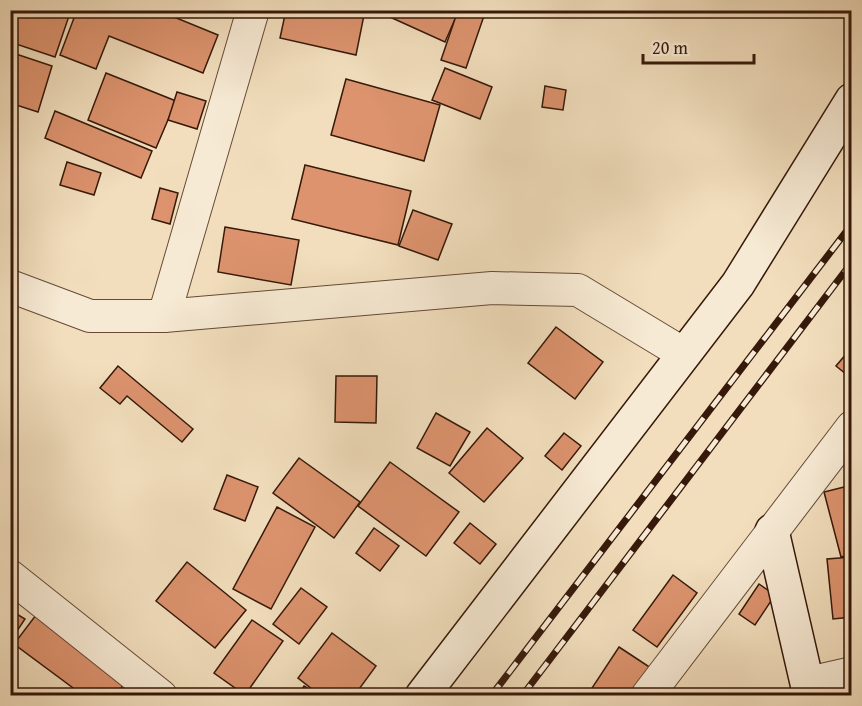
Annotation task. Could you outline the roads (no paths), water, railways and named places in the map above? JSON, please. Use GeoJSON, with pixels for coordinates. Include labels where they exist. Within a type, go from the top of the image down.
{"type":"FeatureCollection","features":[{"type":"Feature","properties":{"kind":"main road"},"geometry":{"type":"LineString","coordinates":[[422,696],[738,284],[852,100]]}},
{"type":"Feature","properties":{"kind":"main road"},"geometry":{"type":"LineString","coordinates":[[772,531],[809,689]]}},
{"type":"Feature","properties":{"kind":"street"},"geometry":{"type":"LineString","coordinates":[[164,316],[253,10]]}},
{"type":"Feature","properties":{"kind":"street"},"geometry":{"type":"LineString","coordinates":[[10,286],[90,316],[164,316],[492,288],[578,290],[684,354]]}},
{"type":"Feature","properties":{"kind":"street"},"geometry":{"type":"LineString","coordinates":[[647,696],[852,427]]}},
{"type":"Feature","properties":{"kind":"street"},"geometry":{"type":"LineString","coordinates":[[10,576],[161,696]]}},
{"type":"Feature","properties":{"kind":"street"},"geometry":{"type":"LineString","coordinates":[[809,689],[852,673]]}},
{"type":"Feature","properties":{"kind":"railway"},"geometry":{"type":"LineString","coordinates":[[491,696],[852,224]]}},
{"type":"Feature","properties":{"kind":"railway"},"geometry":{"type":"LineString","coordinates":[[522,696],[852,262]]}}]}
